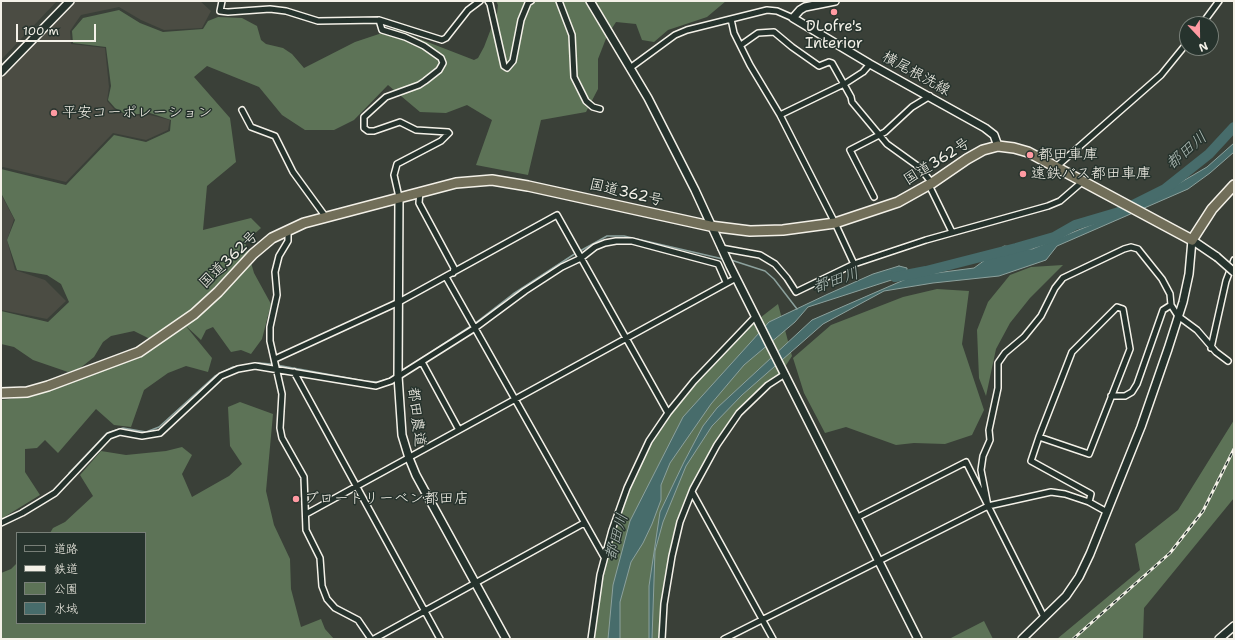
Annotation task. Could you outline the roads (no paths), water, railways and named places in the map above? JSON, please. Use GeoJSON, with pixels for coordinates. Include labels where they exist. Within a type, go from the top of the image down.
{"type":"FeatureCollection","features":[{"type":"Feature","properties":{"kind":"highway","name":"国道362号"},"geometry":{"type":"LineString","coordinates":[[1,393],[27,392],[48,386],[139,352],[169,333],[194,314],[218,292],[253,254],[272,238],[288,230],[325,216],[456,183],[492,180],[528,186],[710,226],[750,230],[783,230],[835,223],[898,202],[931,184],[967,159],[983,150],[998,146],[1028,152],[1098,191],[1169,226],[1192,240]]}},
{"type":"Feature","properties":{"kind":"highway"},"geometry":{"type":"LineString","coordinates":[[1192,240],[1212,209],[1234,186]]}},
{"type":"Feature","properties":{"kind":"street"},"geometry":{"type":"LineString","coordinates":[[1,72],[70,1]]}},
{"type":"Feature","properties":{"kind":"street"},"geometry":{"type":"LineString","coordinates":[[222,1],[220,11],[228,12],[270,9],[286,11],[318,21],[379,20],[442,40],[446,38],[468,10],[480,1]]}},
{"type":"Feature","properties":{"kind":"street"},"geometry":{"type":"LineString","coordinates":[[488,1],[490,4],[504,66],[507,68],[513,61],[521,20],[528,3],[531,1]]}},
{"type":"Feature","properties":{"kind":"street"},"geometry":{"type":"LineString","coordinates":[[559,1],[572,35],[574,78],[586,101],[593,107],[600,109]]}},
{"type":"Feature","properties":{"kind":"street"},"geometry":{"type":"LineString","coordinates":[[590,1],[648,98],[681,162],[710,226],[858,517],[918,639]]}},
{"type":"Feature","properties":{"kind":"street"},"geometry":{"type":"LineString","coordinates":[[630,68],[675,35],[688,30],[767,10],[777,11],[793,18],[805,7],[835,1]]}},
{"type":"Feature","properties":{"kind":"street"},"geometry":{"type":"LineString","coordinates":[[1208,16],[1219,1]]}},
{"type":"Feature","properties":{"kind":"street","name":"横尾根洗線"},"geometry":{"type":"LineString","coordinates":[[793,18],[870,64],[930,96],[985,128],[994,135],[998,146]]}},
{"type":"Feature","properties":{"kind":"street"},"geometry":{"type":"LineString","coordinates":[[731,19],[753,71],[780,115],[835,223],[854,264]]}},
{"type":"Feature","properties":{"kind":"street"},"geometry":{"type":"LineString","coordinates":[[379,20],[382,30],[405,37],[424,46],[441,58],[443,63],[439,70],[425,81],[419,85],[386,97],[364,117],[364,128],[368,131],[374,131],[400,122],[416,130],[449,133],[442,141],[397,164],[394,174],[399,197]]}},
{"type":"Feature","properties":{"kind":"street"},"geometry":{"type":"LineString","coordinates":[[741,45],[758,33],[774,32],[819,66],[829,62],[832,63],[844,83],[852,102],[880,135],[897,152],[919,167],[931,184],[952,232]]}},
{"type":"Feature","properties":{"kind":"street"},"geometry":{"type":"LineString","coordinates":[[1056,167],[1161,75],[1179,53]]}},
{"type":"Feature","properties":{"kind":"street"},"geometry":{"type":"LineString","coordinates":[[780,115],[844,83],[863,72],[870,64]]}},
{"type":"Feature","properties":{"kind":"street"},"geometry":{"type":"LineString","coordinates":[[874,197],[850,150],[885,132],[912,107],[930,96]]}},
{"type":"Feature","properties":{"kind":"street"},"geometry":{"type":"LineString","coordinates":[[242,110],[251,127],[275,136],[293,172],[325,216]]}},
{"type":"Feature","properties":{"kind":"street"},"geometry":{"type":"LineString","coordinates":[[723,251],[760,255],[775,264],[796,292],[854,264],[952,232],[1048,206],[1060,201],[1082,182]]}},
{"type":"Feature","properties":{"kind":"street"},"geometry":{"type":"LineString","coordinates":[[420,191],[419,203],[454,268],[453,273]]}},
{"type":"Feature","properties":{"kind":"street","name":"都田農道"},"geometry":{"type":"LineString","coordinates":[[399,197],[398,376],[402,435],[408,458],[416,475],[506,639]]}},
{"type":"Feature","properties":{"kind":"street"},"geometry":{"type":"LineString","coordinates":[[1,523],[22,514],[55,493],[109,436],[120,432],[142,436],[160,432],[221,376],[238,369],[276,364],[399,302],[557,215],[668,413]]}},
{"type":"Feature","properties":{"kind":"street"},"geometry":{"type":"LineString","coordinates":[[288,230],[288,241],[279,256],[276,272],[277,295],[270,327],[270,341],[282,394],[280,428],[282,438],[304,477],[306,530],[320,558],[322,586],[327,599],[335,608],[358,620],[372,639],[584,523]]}},
{"type":"Feature","properties":{"kind":"street"},"geometry":{"type":"LineString","coordinates":[[1022,639],[1066,596],[1079,577],[1107,512],[1141,427],[1178,316],[1189,274],[1192,240],[1217,257],[1234,272]]}},
{"type":"Feature","properties":{"kind":"street"},"geometry":{"type":"LineString","coordinates":[[276,364],[294,372],[376,386],[391,381],[422,362],[562,267],[581,258],[595,247],[605,243],[632,241],[718,264],[726,282]]}},
{"type":"Feature","properties":{"kind":"street"},"geometry":{"type":"LineString","coordinates":[[988,506],[981,470],[983,456],[990,440],[989,430],[998,388],[998,363],[1005,353],[1024,337],[1041,316],[1055,288],[1063,278],[1131,247],[1138,249],[1162,279],[1170,294],[1171,305],[1178,316],[1197,330],[1211,348],[1228,361]]}},
{"type":"Feature","properties":{"kind":"street"},"geometry":{"type":"LineString","coordinates":[[1211,348],[1226,281],[1234,260]]}},
{"type":"Feature","properties":{"kind":"street"},"geometry":{"type":"LineString","coordinates":[[446,277],[514,400],[604,557]]}},
{"type":"Feature","properties":{"kind":"street"},"geometry":{"type":"LineString","coordinates":[[306,514],[726,282],[736,278]]}},
{"type":"Feature","properties":{"kind":"street"},"geometry":{"type":"LineString","coordinates":[[1111,396],[1125,396],[1132,392],[1137,384],[1163,310],[1171,305]]}},
{"type":"Feature","properties":{"kind":"street"},"geometry":{"type":"LineString","coordinates":[[1039,437],[1089,454],[1130,349],[1124,309],[1118,307],[1072,352],[1039,437],[1031,461],[1091,494],[1089,502]]}},
{"type":"Feature","properties":{"kind":"street"},"geometry":{"type":"LineString","coordinates":[[591,639],[604,557],[619,508],[634,470],[649,441],[668,413],[694,380],[756,318]]}},
{"type":"Feature","properties":{"kind":"street"},"geometry":{"type":"LineString","coordinates":[[422,362],[459,430]]}},
{"type":"Feature","properties":{"kind":"street"},"geometry":{"type":"LineString","coordinates":[[294,372],[440,639]]}},
{"type":"Feature","properties":{"kind":"street"},"geometry":{"type":"LineString","coordinates":[[662,639],[668,572],[680,522],[692,492],[709,458],[739,413],[768,385],[785,374]]}},
{"type":"Feature","properties":{"kind":"street"},"geometry":{"type":"LineString","coordinates":[[858,517],[966,462],[1044,617]]}},
{"type":"Feature","properties":{"kind":"street"},"geometry":{"type":"LineString","coordinates":[[692,492],[772,639]]}},
{"type":"Feature","properties":{"kind":"street"},"geometry":{"type":"LineString","coordinates":[[724,639],[880,562],[988,506],[1045,492],[1065,494],[1089,502],[1107,512]]}},
{"type":"Feature","properties":{"kind":"street"},"geometry":{"type":"LineString","coordinates":[[1220,639],[1234,626]]}},
{"type":"Feature","properties":{"kind":"water"},"geometry":{"type":"Polygon","coordinates":[[[1234,143],[1234,152],[1210,173],[1188,189],[1057,246],[1046,260],[999,276],[933,283],[884,291],[823,324],[742,395],[712,426],[686,466],[663,522],[655,551],[652,639],[649,639],[649,586],[660,512],[684,462],[703,426],[717,408],[812,320],[913,276],[974,268],[1004,246],[1032,249],[1147,202],[1207,167],[1234,143]]]}},
{"type":"Feature","properties":{"kind":"water"},"geometry":{"type":"Polygon","coordinates":[[[899,266],[907,268],[907,275],[808,307],[795,322],[744,365],[711,404],[670,463],[661,485],[661,500],[652,524],[643,543],[631,562],[620,602],[620,639],[608,639],[613,585],[630,521],[683,417],[769,322],[873,274],[899,266]]]}},
{"type":"Feature","properties":{"kind":"waterway","name":"都田川"},"geometry":{"type":"LineString","coordinates":[[895,277],[926,271],[1054,237],[1075,225],[1119,212],[1165,189],[1209,154],[1234,127]]}},
{"type":"Feature","properties":{"kind":"waterway"},"geometry":{"type":"LineString","coordinates":[[580,251],[607,236],[624,236],[723,259]]}},
{"type":"Feature","properties":{"kind":"waterway"},"geometry":{"type":"LineString","coordinates":[[474,324],[513,294],[576,253]]}},
{"type":"Feature","properties":{"kind":"waterway"},"geometry":{"type":"LineString","coordinates":[[731,260],[765,271],[774,279],[797,309]]}},
{"type":"Feature","properties":{"kind":"waterway"},"geometry":{"type":"LineString","coordinates":[[402,371],[471,326]]}},
{"type":"Feature","properties":{"kind":"waterway"},"geometry":{"type":"LineString","coordinates":[[69,473],[107,433],[123,428],[146,432],[159,427],[215,376],[233,367],[259,363],[365,381],[377,382],[391,378]]}},
{"type":"Feature","properties":{"kind":"railway"},"geometry":{"type":"LineString","coordinates":[[1073,639],[1170,553],[1203,511],[1234,449]]}},
{"type":"Feature","properties":{"kind":"place","name":"DLofre's Interior"},"geometry":{"type":"Point","coordinates":[834,12]}},
{"type":"Feature","properties":{"kind":"place","name":"平安コーポレーション"},"geometry":{"type":"Point","coordinates":[54,113]}},
{"type":"Feature","properties":{"kind":"place","name":"都田車庫"},"geometry":{"type":"Point","coordinates":[1030,155]}},
{"type":"Feature","properties":{"kind":"place","name":"遠鉄バス都田車庫"},"geometry":{"type":"Point","coordinates":[1023,174]}},
{"type":"Feature","properties":{"kind":"place","name":"ブロートリーベン都田店"},"geometry":{"type":"Point","coordinates":[296,499]}}]}
